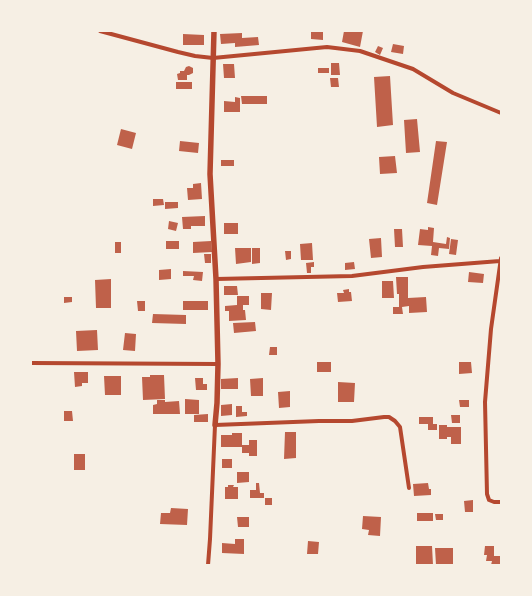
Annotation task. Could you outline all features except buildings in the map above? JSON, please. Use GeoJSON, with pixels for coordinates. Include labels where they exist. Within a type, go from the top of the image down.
{"type":"FeatureCollection","features":[{"type":"Feature","properties":{"kind":"street"},"geometry":{"type":"LineString","coordinates":[[100,31],[178,52],[213,58],[327,47],[360,51],[412,69],[453,93],[501,113]]}},
{"type":"Feature","properties":{"kind":"street"},"geometry":{"type":"LineString","coordinates":[[208,565],[218,364],[216,279],[210,174],[214,31]]}},
{"type":"Feature","properties":{"kind":"street"},"geometry":{"type":"LineString","coordinates":[[216,279],[352,276],[501,259],[491,329],[485,402],[487,494],[489,500],[501,502]]}},
{"type":"Feature","properties":{"kind":"street"},"geometry":{"type":"LineString","coordinates":[[31,363],[218,364]]}},
{"type":"Feature","properties":{"kind":"street"},"geometry":{"type":"LineString","coordinates":[[215,425],[352,421],[388,417],[396,421],[400,427],[410,488]]}}]}
